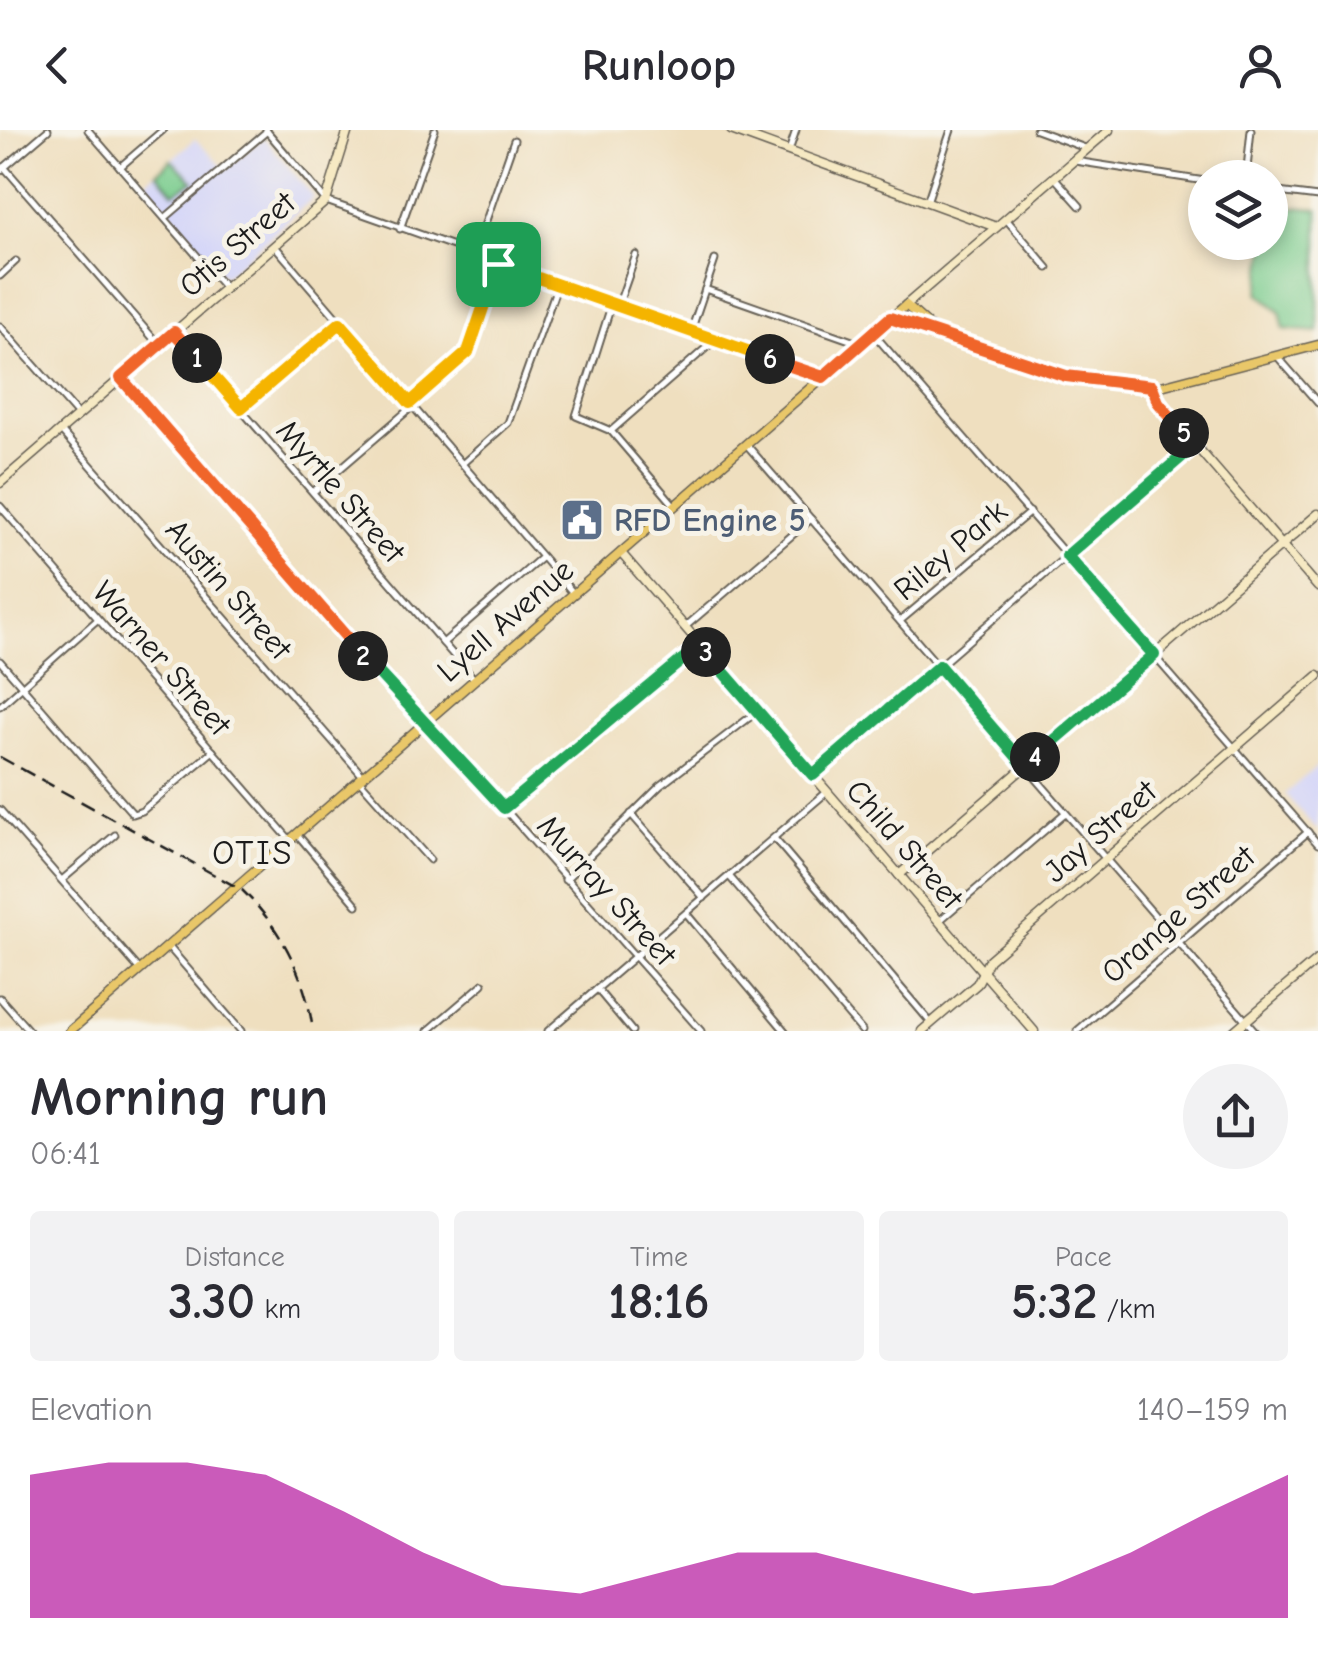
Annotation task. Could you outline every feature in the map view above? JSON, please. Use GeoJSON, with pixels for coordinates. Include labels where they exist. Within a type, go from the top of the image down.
{"type":"FeatureCollection","features":[{"type":"Feature","properties":{"kind":"main road","name":"Lyell Avenue"},"geometry":{"type":"LineString","coordinates":[[70,1031],[906,305]]}},
{"type":"Feature","properties":{"kind":"main road"},"geometry":{"type":"LineString","coordinates":[[906,305],[937,332]]}},
{"type":"Feature","properties":{"kind":"main road"},"geometry":{"type":"LineString","coordinates":[[890,318],[1066,376],[1152,386],[1318,346]]}},
{"type":"Feature","properties":{"kind":"street"},"geometry":{"type":"LineString","coordinates":[[48,130],[2,169],[158,345]]}},
{"type":"Feature","properties":{"kind":"street"},"geometry":{"type":"LineString","coordinates":[[88,130],[225,288]]}},
{"type":"Feature","properties":{"kind":"street"},"geometry":{"type":"LineString","coordinates":[[120,167],[163,130]]}},
{"type":"Feature","properties":{"kind":"street"},"geometry":{"type":"LineString","coordinates":[[164,218],[266,130],[326,201],[823,377]]}},
{"type":"Feature","properties":{"kind":"street"},"geometry":{"type":"LineString","coordinates":[[326,201],[348,130]]}},
{"type":"Feature","properties":{"kind":"street"},"geometry":{"type":"LineString","coordinates":[[400,229],[434,130]]}},
{"type":"Feature","properties":{"kind":"street"},"geometry":{"type":"LineString","coordinates":[[731,130],[996,228]]}},
{"type":"Feature","properties":{"kind":"street"},"geometry":{"type":"LineString","coordinates":[[788,151],[796,130]]}},
{"type":"Feature","properties":{"kind":"street"},"geometry":{"type":"LineString","coordinates":[[927,202],[952,130]]}},
{"type":"Feature","properties":{"kind":"street"},"geometry":{"type":"LineString","coordinates":[[1036,130],[1088,149]]}},
{"type":"Feature","properties":{"kind":"street","name":"Lyell Avenue"},"geometry":{"type":"LineString","coordinates":[[906,305],[1109,130]]}},
{"type":"Feature","properties":{"kind":"street"},"geometry":{"type":"LineString","coordinates":[[1248,160],[1251,130]]}},
{"type":"Feature","properties":{"kind":"street"},"geometry":{"type":"LineString","coordinates":[[474,255],[514,140]]}},
{"type":"Feature","properties":{"kind":"street"},"geometry":{"type":"LineString","coordinates":[[1074,161],[1188,179]]}},
{"type":"Feature","properties":{"kind":"street"},"geometry":{"type":"LineString","coordinates":[[1054,177],[1080,206]]}},
{"type":"Feature","properties":{"kind":"street"},"geometry":{"type":"LineString","coordinates":[[1288,194],[1318,197]]}},
{"type":"Feature","properties":{"kind":"street","name":"Otis Street"},"geometry":{"type":"LineString","coordinates":[[0,481],[326,201]]}},
{"type":"Feature","properties":{"kind":"street"},"geometry":{"type":"LineString","coordinates":[[1006,219],[1048,268]]}},
{"type":"Feature","properties":{"kind":"street"},"geometry":{"type":"LineString","coordinates":[[274,245],[574,594]]}},
{"type":"Feature","properties":{"kind":"street"},"geometry":{"type":"LineString","coordinates":[[636,255],[575,412],[611,431],[676,506]]}},
{"type":"Feature","properties":{"kind":"street"},"geometry":{"type":"LineString","coordinates":[[691,331],[715,260]]}},
{"type":"Feature","properties":{"kind":"street"},"geometry":{"type":"LineString","coordinates":[[0,276],[16,262]]}},
{"type":"Feature","properties":{"kind":"street"},"geometry":{"type":"LineString","coordinates":[[312,493],[468,352],[498,264]]}},
{"type":"Feature","properties":{"kind":"street"},"geometry":{"type":"LineString","coordinates":[[462,464],[508,423],[558,284]]}},
{"type":"Feature","properties":{"kind":"street"},"geometry":{"type":"LineString","coordinates":[[706,290],[861,344]]}},
{"type":"Feature","properties":{"kind":"street"},"geometry":{"type":"LineString","coordinates":[[241,408],[340,323]]}},
{"type":"Feature","properties":{"kind":"street"},"geometry":{"type":"LineString","coordinates":[[0,326],[78,415]]}},
{"type":"Feature","properties":{"kind":"street","name":"Myrtle Street"},"geometry":{"type":"LineString","coordinates":[[174,332],[475,680]]}},
{"type":"Feature","properties":{"kind":"street"},"geometry":{"type":"LineString","coordinates":[[873,333],[1318,844]]}},
{"type":"Feature","properties":{"kind":"street"},"geometry":{"type":"LineString","coordinates":[[611,431],[716,340]]}},
{"type":"Feature","properties":{"kind":"street"},"geometry":{"type":"LineString","coordinates":[[1276,355],[1318,403]]}},
{"type":"Feature","properties":{"kind":"street","name":"Murray Street"},"geometry":{"type":"LineString","coordinates":[[121,378],[422,725],[433,728],[702,1031]]}},
{"type":"Feature","properties":{"kind":"street"},"geometry":{"type":"LineString","coordinates":[[1152,386],[1158,402],[1318,587]]}},
{"type":"Feature","properties":{"kind":"street","name":"Austin Street"},"geometry":{"type":"LineString","coordinates":[[60,430],[430,860]]}},
{"type":"Feature","properties":{"kind":"street"},"geometry":{"type":"LineString","coordinates":[[746,444],[1255,1031]]}},
{"type":"Feature","properties":{"kind":"street"},"geometry":{"type":"LineString","coordinates":[[813,775],[1195,445]]}},
{"type":"Feature","properties":{"kind":"street","name":"Warner Street"},"geometry":{"type":"LineString","coordinates":[[0,506],[213,751],[357,904]]}},
{"type":"Feature","properties":{"kind":"street","name":"Riley Park"},"geometry":{"type":"LineString","coordinates":[[900,622],[1030,512]]}},
{"type":"Feature","properties":{"kind":"street"},"geometry":{"type":"LineString","coordinates":[[899,875],[1318,514]]}},
{"type":"Feature","properties":{"kind":"street"},"geometry":{"type":"LineString","coordinates":[[685,627],[811,519]]}},
{"type":"Feature","properties":{"kind":"street","name":"Child Street"},"geometry":{"type":"LineString","coordinates":[[621,553],[1034,1031]]}},
{"type":"Feature","properties":{"kind":"street"},"geometry":{"type":"LineString","coordinates":[[443,643],[542,557]]}},
{"type":"Feature","properties":{"kind":"street"},"geometry":{"type":"LineString","coordinates":[[0,706],[98,620]]}},
{"type":"Feature","properties":{"kind":"street"},"geometry":{"type":"LineString","coordinates":[[504,808],[700,645]]}},
{"type":"Feature","properties":{"kind":"street"},"geometry":{"type":"LineString","coordinates":[[0,661],[132,814],[142,811],[213,751]]}},
{"type":"Feature","properties":{"kind":"street","name":"Jay Street"},"geometry":{"type":"LineString","coordinates":[[922,1031],[976,984],[989,960],[1318,676]]}},
{"type":"Feature","properties":{"kind":"street"},"geometry":{"type":"LineString","coordinates":[[565,880],[631,814],[758,711]]}},
{"type":"Feature","properties":{"kind":"street"},"geometry":{"type":"LineString","coordinates":[[548,1031],[827,792]]}},
{"type":"Feature","properties":{"kind":"street"},"geometry":{"type":"LineString","coordinates":[[0,810],[140,970]]}},
{"type":"Feature","properties":{"kind":"street"},"geometry":{"type":"LineString","coordinates":[[939,922],[1066,812]]}},
{"type":"Feature","properties":{"kind":"street"},"geometry":{"type":"LineString","coordinates":[[631,814],[704,898]]}},
{"type":"Feature","properties":{"kind":"street","name":"Orange Street"},"geometry":{"type":"LineString","coordinates":[[1076,1031],[1308,832]]}},
{"type":"Feature","properties":{"kind":"street"},"geometry":{"type":"LineString","coordinates":[[62,880],[115,834]]}},
{"type":"Feature","properties":{"kind":"street"},"geometry":{"type":"LineString","coordinates":[[774,838],[931,1023]]}},
{"type":"Feature","properties":{"kind":"street"},"geometry":{"type":"LineString","coordinates":[[730,876],[862,1031]]}},
{"type":"Feature","properties":{"kind":"street"},"geometry":{"type":"LineString","coordinates":[[686,913],[785,1031]]}},
{"type":"Feature","properties":{"kind":"street"},"geometry":{"type":"LineString","coordinates":[[168,946],[241,1031]]}},
{"type":"Feature","properties":{"kind":"street"},"geometry":{"type":"LineString","coordinates":[[1234,1031],[1318,959]]}},
{"type":"Feature","properties":{"kind":"street"},"geometry":{"type":"LineString","coordinates":[[428,1031],[483,984]]}},
{"type":"Feature","properties":{"kind":"street"},"geometry":{"type":"LineString","coordinates":[[597,989],[632,1031]]}},
{"type":"Feature","properties":{"kind":"street"},"geometry":{"type":"LineString","coordinates":[[0,998],[29,1031]]}},
{"type":"Feature","properties":{"kind":"shaded area"},"geometry":{"type":"Polygon","coordinates":[[[264,138],[314,197],[224,277],[144,183],[195,139],[225,169],[264,138]]]}},
{"type":"Feature","properties":{"kind":"shaded area"},"geometry":{"type":"Polygon","coordinates":[[[1318,765],[1318,831],[1285,794],[1318,765]]]}},
{"type":"Feature","properties":{"kind":"green space"},"geometry":{"type":"Polygon","coordinates":[[[171,160],[194,181],[174,193],[157,173],[171,160]]]}},
{"type":"Feature","properties":{"kind":"green space"},"geometry":{"type":"Polygon","coordinates":[[[1288,208],[1318,209],[1318,332],[1284,329],[1280,312],[1259,293],[1264,260],[1288,260],[1288,208]]]}},
{"type":"Feature","properties":{"kind":"railway"},"geometry":{"type":"LineString","coordinates":[[0,757],[242,890],[269,921],[290,955],[305,992],[313,1031]]}},
{"type":"Feature","properties":{"kind":"place","name":"RFD Engine 5"},"geometry":{"type":"Point","coordinates":[582,520]}},
{"type":"Feature","properties":{"kind":"district","name":"OTIS"},"geometry":{"type":"Point","coordinates":[253,852]}},
{"type":"Feature","properties":{"kind":"route"},"geometry":{"type":"LineString","coordinates":[[498,264],[823,377],[890,318],[1066,376],[1152,386],[1158,402],[1195,445],[1067,556],[1154,655],[1025,766],[939,666],[813,775],[700,645],[504,808],[433,728],[422,725],[121,378],[174,332],[241,408],[340,323],[410,403],[468,352],[498,264]]}}]}
